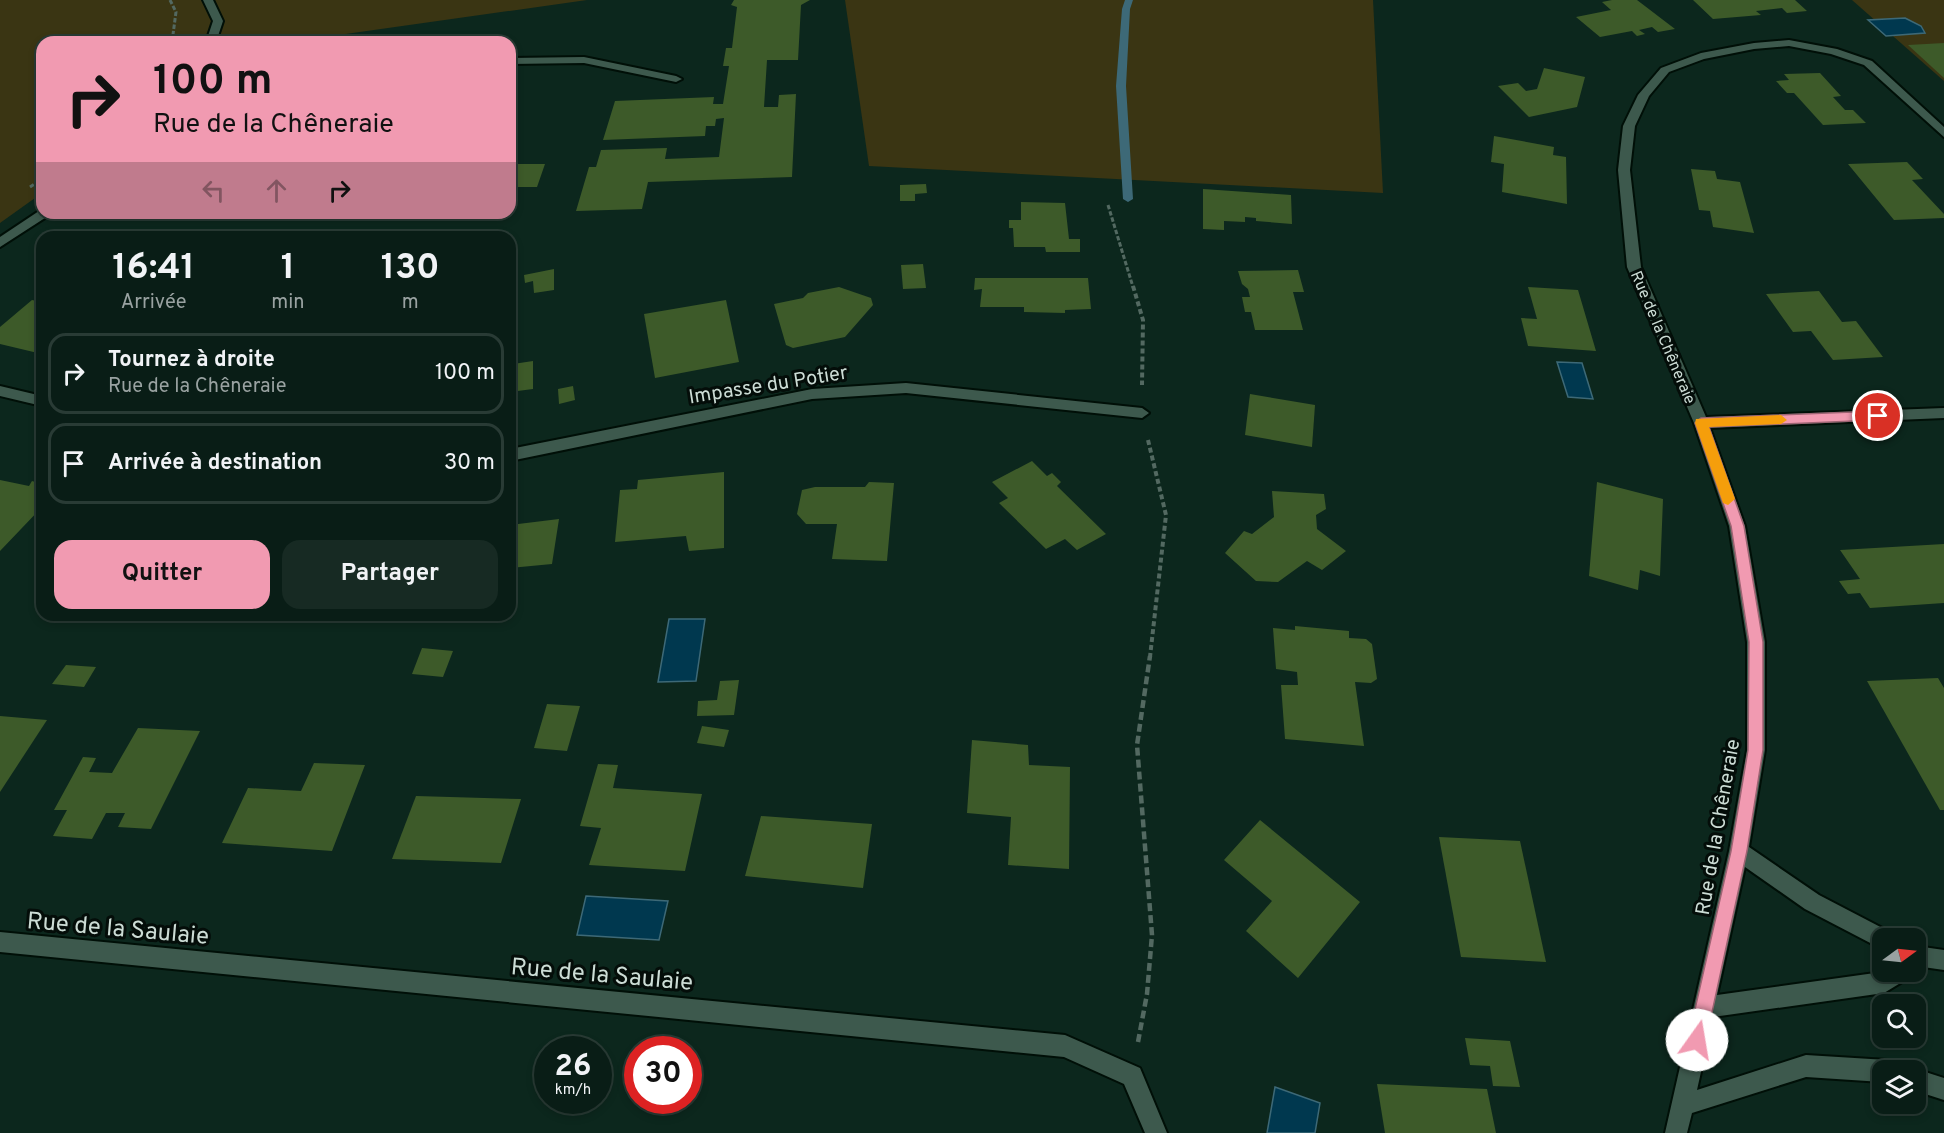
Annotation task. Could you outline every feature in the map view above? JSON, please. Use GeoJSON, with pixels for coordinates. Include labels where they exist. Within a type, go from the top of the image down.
{"type":"FeatureCollection","features":[{"type":"Feature","properties":{"kind":"street"},"geometry":{"type":"LineString","coordinates":[[208,0],[218,21],[213,36]]}},
{"type":"Feature","properties":{"kind":"street","name":"Rue de la Chêneraie"},"geometry":{"type":"LineString","coordinates":[[1676,1133],[1739,851],[1756,750],[1756,642],[1737,526],[1701,423],[1634,267],[1624,170],[1629,126],[1644,95],[1665,70],[1701,56],[1754,46],[1789,44],[1833,51],[1868,63],[1944,133]]}},
{"type":"Feature","properties":{"kind":"street"},"geometry":{"type":"LineString","coordinates":[[516,61],[584,60],[676,79]]}},
{"type":"Feature","properties":{"kind":"street"},"geometry":{"type":"LineString","coordinates":[[0,243],[36,218]]}},
{"type":"Feature","properties":{"kind":"street","name":"Impasse du Potier"},"geometry":{"type":"LineString","coordinates":[[516,454],[733,408],[812,394],[883,389],[906,388],[995,396],[1142,413]]}},
{"type":"Feature","properties":{"kind":"street"},"geometry":{"type":"LineString","coordinates":[[0,391],[36,400]]}},
{"type":"Feature","properties":{"kind":"street","name":"Rue de la Chêneraie"},"geometry":{"type":"LineString","coordinates":[[1701,423],[1944,413]]}},
{"type":"Feature","properties":{"kind":"street"},"geometry":{"type":"LineString","coordinates":[[1739,851],[1812,902],[1872,933]]}},
{"type":"Feature","properties":{"kind":"street","name":"Rue de la Saulaie"},"geometry":{"type":"LineString","coordinates":[[0,942],[808,1019],[1065,1046],[1132,1076]]}},
{"type":"Feature","properties":{"kind":"street"},"geometry":{"type":"LineString","coordinates":[[1926,959],[1944,960]]}},
{"type":"Feature","properties":{"kind":"street"},"geometry":{"type":"LineString","coordinates":[[1705,1007],[1884,982]]}},
{"type":"Feature","properties":{"kind":"street"},"geometry":{"type":"LineString","coordinates":[[1683,1105],[1806,1066],[1872,1070]]}},
{"type":"Feature","properties":{"kind":"street"},"geometry":{"type":"LineString","coordinates":[[1132,1076],[1156,1133]]}},
{"type":"Feature","properties":{"kind":"street"},"geometry":{"type":"LineString","coordinates":[[1926,1083],[1944,1089]]}},
{"type":"Feature","properties":{"kind":"path"},"geometry":{"type":"LineString","coordinates":[[170,0],[176,12],[173,36]]}},
{"type":"Feature","properties":{"kind":"path"},"geometry":{"type":"LineString","coordinates":[[1108,205],[1143,320],[1142,413],[1166,515],[1158,598],[1137,745],[1152,935],[1147,994],[1132,1076]]}},
{"type":"Feature","properties":{"kind":"shaded area"},"geometry":{"type":"Polygon","coordinates":[[[0,0],[587,0],[332,36],[36,36],[36,197],[0,223],[0,0]]]}},
{"type":"Feature","properties":{"kind":"shaded area"},"geometry":{"type":"Polygon","coordinates":[[[845,0],[1373,0],[1383,193],[869,166],[845,0]]]}},
{"type":"Feature","properties":{"kind":"shaded area"},"geometry":{"type":"Polygon","coordinates":[[[1852,0],[1944,0],[1944,81],[1852,0]]]}},
{"type":"Feature","properties":{"kind":"water"},"geometry":{"type":"Polygon","coordinates":[[[1905,18],[1921,26],[1925,33],[1886,36],[1868,20],[1905,18]]]}},
{"type":"Feature","properties":{"kind":"water"},"geometry":{"type":"Polygon","coordinates":[[[1557,362],[1582,363],[1593,399],[1568,397],[1557,362]]]}},
{"type":"Feature","properties":{"kind":"water"},"geometry":{"type":"Polygon","coordinates":[[[669,619],[705,619],[696,681],[658,682],[669,619]]]}},
{"type":"Feature","properties":{"kind":"water"},"geometry":{"type":"Polygon","coordinates":[[[586,896],[668,901],[659,940],[577,935],[586,896]]]}},
{"type":"Feature","properties":{"kind":"water"},"geometry":{"type":"Polygon","coordinates":[[[1275,1087],[1320,1103],[1315,1133],[1267,1133],[1275,1087]]]}},
{"type":"Feature","properties":{"kind":"building"},"geometry":{"type":"Polygon","coordinates":[[[734,0],[810,0],[801,5],[798,60],[767,60],[764,107],[778,107],[779,95],[796,94],[792,177],[648,182],[642,209],[576,211],[589,167],[596,167],[601,150],[667,148],[665,159],[719,157],[724,118],[716,119],[715,126],[706,126],[705,136],[603,140],[615,101],[714,97],[713,104],[723,104],[729,66],[723,66],[726,48],[732,48],[737,7],[731,5],[734,0]]]}},
{"type":"Feature","properties":{"kind":"building"},"geometry":{"type":"Polygon","coordinates":[[[1637,0],[1675,29],[1658,32],[1652,27],[1639,30],[1645,34],[1637,36],[1632,31],[1600,37],[1576,17],[1611,10],[1602,2],[1637,0]]]}},
{"type":"Feature","properties":{"kind":"building"},"geometry":{"type":"Polygon","coordinates":[[[1693,0],[1795,0],[1807,11],[1787,13],[1782,8],[1756,11],[1761,15],[1713,19],[1693,0]]]}},
{"type":"Feature","properties":{"kind":"building"},"geometry":{"type":"Polygon","coordinates":[[[1944,43],[1944,78],[1908,45],[1944,43]]]}},
{"type":"Feature","properties":{"kind":"building"},"geometry":{"type":"Polygon","coordinates":[[[1544,68],[1585,77],[1577,107],[1529,117],[1498,86],[1518,83],[1526,91],[1537,89],[1544,68]]]}},
{"type":"Feature","properties":{"kind":"building"},"geometry":{"type":"Polygon","coordinates":[[[1820,73],[1841,96],[1833,97],[1845,110],[1853,110],[1866,123],[1823,125],[1794,93],[1787,93],[1776,81],[1789,80],[1784,74],[1820,73]]]}},
{"type":"Feature","properties":{"kind":"building"},"geometry":{"type":"Polygon","coordinates":[[[1494,136],[1554,147],[1553,155],[1566,157],[1567,204],[1502,192],[1504,164],[1491,162],[1494,136]]]}},
{"type":"Feature","properties":{"kind":"building"},"geometry":{"type":"Polygon","coordinates":[[[1907,162],[1923,179],[1912,180],[1944,214],[1944,218],[1894,220],[1848,164],[1907,162]]]}},
{"type":"Feature","properties":{"kind":"building"},"geometry":{"type":"Polygon","coordinates":[[[516,164],[545,164],[537,187],[516,187],[516,164]]]}},
{"type":"Feature","properties":{"kind":"building"},"geometry":{"type":"Polygon","coordinates":[[[1691,169],[1715,171],[1717,179],[1740,182],[1754,233],[1713,227],[1710,211],[1699,210],[1691,169]]]}},
{"type":"Feature","properties":{"kind":"building"},"geometry":{"type":"Polygon","coordinates":[[[926,184],[927,193],[915,194],[915,201],[900,201],[900,185],[926,184]]]}},
{"type":"Feature","properties":{"kind":"building"},"geometry":{"type":"Polygon","coordinates":[[[1203,189],[1291,195],[1292,224],[1256,221],[1256,218],[1245,217],[1245,222],[1224,221],[1224,230],[1203,229],[1203,189]]]}},
{"type":"Feature","properties":{"kind":"building"},"geometry":{"type":"Polygon","coordinates":[[[1021,202],[1065,203],[1069,239],[1080,239],[1080,252],[1046,252],[1045,247],[1014,247],[1013,228],[1009,228],[1009,220],[1021,220],[1021,202]]]}},
{"type":"Feature","properties":{"kind":"building"},"geometry":{"type":"Polygon","coordinates":[[[923,264],[926,288],[903,289],[901,265],[923,264]]]}},
{"type":"Feature","properties":{"kind":"building"},"geometry":{"type":"Polygon","coordinates":[[[554,269],[554,290],[534,293],[533,281],[525,283],[524,275],[554,269]]]}},
{"type":"Feature","properties":{"kind":"building"},"geometry":{"type":"Polygon","coordinates":[[[1298,270],[1304,292],[1293,292],[1303,330],[1255,330],[1251,312],[1245,312],[1242,297],[1250,297],[1248,289],[1242,284],[1238,271],[1298,270]]]}},
{"type":"Feature","properties":{"kind":"building"},"geometry":{"type":"Polygon","coordinates":[[[975,278],[1088,278],[1091,309],[1065,310],[1065,313],[1024,312],[1024,307],[980,307],[982,289],[974,290],[975,278]]]}},
{"type":"Feature","properties":{"kind":"building"},"geometry":{"type":"Polygon","coordinates":[[[839,287],[871,298],[873,305],[845,337],[793,348],[786,345],[774,304],[803,298],[808,293],[839,287]]]}},
{"type":"Feature","properties":{"kind":"building"},"geometry":{"type":"Polygon","coordinates":[[[1528,287],[1578,290],[1596,351],[1528,346],[1521,318],[1537,319],[1528,287]]]}},
{"type":"Feature","properties":{"kind":"building"},"geometry":{"type":"Polygon","coordinates":[[[1819,291],[1842,322],[1856,321],[1883,357],[1833,360],[1811,331],[1793,332],[1766,294],[1819,291]]]}},
{"type":"Feature","properties":{"kind":"building"},"geometry":{"type":"Polygon","coordinates":[[[32,300],[36,301],[36,353],[0,344],[0,327],[32,300]]]}},
{"type":"Feature","properties":{"kind":"building"},"geometry":{"type":"Polygon","coordinates":[[[726,300],[739,362],[655,378],[644,314],[726,300]]]}},
{"type":"Feature","properties":{"kind":"building"},"geometry":{"type":"Polygon","coordinates":[[[533,361],[533,389],[516,391],[516,364],[533,361]]]}},
{"type":"Feature","properties":{"kind":"building"},"geometry":{"type":"Polygon","coordinates":[[[573,386],[575,400],[559,404],[558,389],[573,386]]]}},
{"type":"Feature","properties":{"kind":"building"},"geometry":{"type":"Polygon","coordinates":[[[1250,394],[1315,405],[1312,447],[1245,435],[1250,394]]]}},
{"type":"Feature","properties":{"kind":"building"},"geometry":{"type":"Polygon","coordinates":[[[1032,461],[1047,476],[1052,473],[1061,482],[1057,486],[1106,534],[1077,550],[1065,539],[1046,549],[999,503],[1008,498],[992,482],[1032,461]]]}},
{"type":"Feature","properties":{"kind":"building"},"geometry":{"type":"Polygon","coordinates":[[[724,472],[724,548],[689,551],[686,536],[615,542],[620,490],[637,489],[638,480],[724,472]]]}},
{"type":"Feature","properties":{"kind":"building"},"geometry":{"type":"Polygon","coordinates":[[[0,480],[29,486],[32,481],[36,482],[36,513],[0,551],[0,480]]]}},
{"type":"Feature","properties":{"kind":"building"},"geometry":{"type":"Polygon","coordinates":[[[869,482],[894,483],[887,561],[832,559],[837,524],[806,524],[797,514],[802,490],[815,487],[865,487],[869,482]]]}},
{"type":"Feature","properties":{"kind":"building"},"geometry":{"type":"Polygon","coordinates":[[[1597,482],[1663,499],[1660,576],[1640,570],[1638,590],[1589,576],[1597,482]]]}},
{"type":"Feature","properties":{"kind":"building"},"geometry":{"type":"Polygon","coordinates":[[[1272,491],[1324,494],[1326,509],[1316,515],[1317,529],[1346,551],[1322,570],[1307,561],[1278,582],[1256,581],[1225,553],[1244,531],[1252,534],[1274,517],[1272,491]]]}},
{"type":"Feature","properties":{"kind":"building"},"geometry":{"type":"Polygon","coordinates":[[[559,519],[552,564],[516,567],[516,524],[559,519]]]}},
{"type":"Feature","properties":{"kind":"building"},"geometry":{"type":"Polygon","coordinates":[[[1944,544],[1944,603],[1870,608],[1860,593],[1848,594],[1839,581],[1860,579],[1840,550],[1944,544]]]}},
{"type":"Feature","properties":{"kind":"building"},"geometry":{"type":"Polygon","coordinates":[[[1295,626],[1349,631],[1349,638],[1366,639],[1372,644],[1377,679],[1371,683],[1355,682],[1364,746],[1285,739],[1281,685],[1298,685],[1297,672],[1276,669],[1273,628],[1295,630],[1295,626]]]}},
{"type":"Feature","properties":{"kind":"building"},"geometry":{"type":"Polygon","coordinates":[[[422,648],[453,651],[443,677],[412,674],[422,648]]]}},
{"type":"Feature","properties":{"kind":"building"},"geometry":{"type":"Polygon","coordinates":[[[66,665],[96,667],[84,687],[52,684],[66,665]]]}},
{"type":"Feature","properties":{"kind":"building"},"geometry":{"type":"Polygon","coordinates":[[[1938,678],[1944,688],[1944,810],[1940,810],[1867,681],[1938,678]]]}},
{"type":"Feature","properties":{"kind":"building"},"geometry":{"type":"Polygon","coordinates":[[[739,680],[734,715],[697,716],[698,701],[717,700],[720,681],[739,680]]]}},
{"type":"Feature","properties":{"kind":"building"},"geometry":{"type":"Polygon","coordinates":[[[547,704],[580,706],[567,751],[534,748],[547,704]]]}},
{"type":"Feature","properties":{"kind":"building"},"geometry":{"type":"Polygon","coordinates":[[[0,716],[47,720],[0,792],[0,716]]]}},
{"type":"Feature","properties":{"kind":"building"},"geometry":{"type":"Polygon","coordinates":[[[702,726],[729,730],[724,747],[697,743],[702,726]]]}},
{"type":"Feature","properties":{"kind":"building"},"geometry":{"type":"Polygon","coordinates":[[[138,728],[200,731],[151,829],[118,827],[125,813],[106,813],[92,839],[53,836],[67,810],[54,810],[83,757],[96,758],[89,772],[112,773],[138,728]]]}},
{"type":"Feature","properties":{"kind":"building"},"geometry":{"type":"Polygon","coordinates":[[[972,740],[1028,745],[1029,765],[1070,767],[1069,869],[1008,865],[1011,817],[967,813],[972,740]]]}},
{"type":"Feature","properties":{"kind":"building"},"geometry":{"type":"Polygon","coordinates":[[[314,763],[365,765],[332,851],[222,843],[248,788],[301,791],[314,763]]]}},
{"type":"Feature","properties":{"kind":"building"},"geometry":{"type":"Polygon","coordinates":[[[598,764],[618,765],[613,788],[702,794],[685,871],[589,865],[601,828],[580,826],[598,764]]]}},
{"type":"Feature","properties":{"kind":"building"},"geometry":{"type":"Polygon","coordinates":[[[416,796],[521,799],[501,863],[392,859],[416,796]]]}},
{"type":"Feature","properties":{"kind":"building"},"geometry":{"type":"Polygon","coordinates":[[[761,816],[872,824],[863,888],[745,876],[761,816]]]}},
{"type":"Feature","properties":{"kind":"building"},"geometry":{"type":"Polygon","coordinates":[[[1260,820],[1360,902],[1298,978],[1246,931],[1272,901],[1224,860],[1260,820]]]}},
{"type":"Feature","properties":{"kind":"building"},"geometry":{"type":"Polygon","coordinates":[[[1439,837],[1520,841],[1546,962],[1461,957],[1439,837]]]}},
{"type":"Feature","properties":{"kind":"building"},"geometry":{"type":"Polygon","coordinates":[[[1465,1038],[1510,1041],[1520,1087],[1493,1086],[1490,1066],[1470,1065],[1465,1038]]]}},
{"type":"Feature","properties":{"kind":"building"},"geometry":{"type":"Polygon","coordinates":[[[1377,1084],[1487,1089],[1496,1133],[1385,1133],[1377,1084]]]}},
{"type":"Feature","properties":{"kind":"waterway"},"geometry":{"type":"LineString","coordinates":[[1128,199],[1121,86],[1126,9],[1129,0]]}},
{"type":"Feature","properties":{"kind":"slow traffic"},"geometry":{"type":"LineString","coordinates":[[1728,499],[1701,423],[1781,420]]}},
{"type":"Feature","properties":{"kind":"route"},"geometry":{"type":"LineString","coordinates":[[1697,1040],[1739,851],[1756,750],[1756,642],[1737,526],[1701,423],[1878,416]]}}]}
